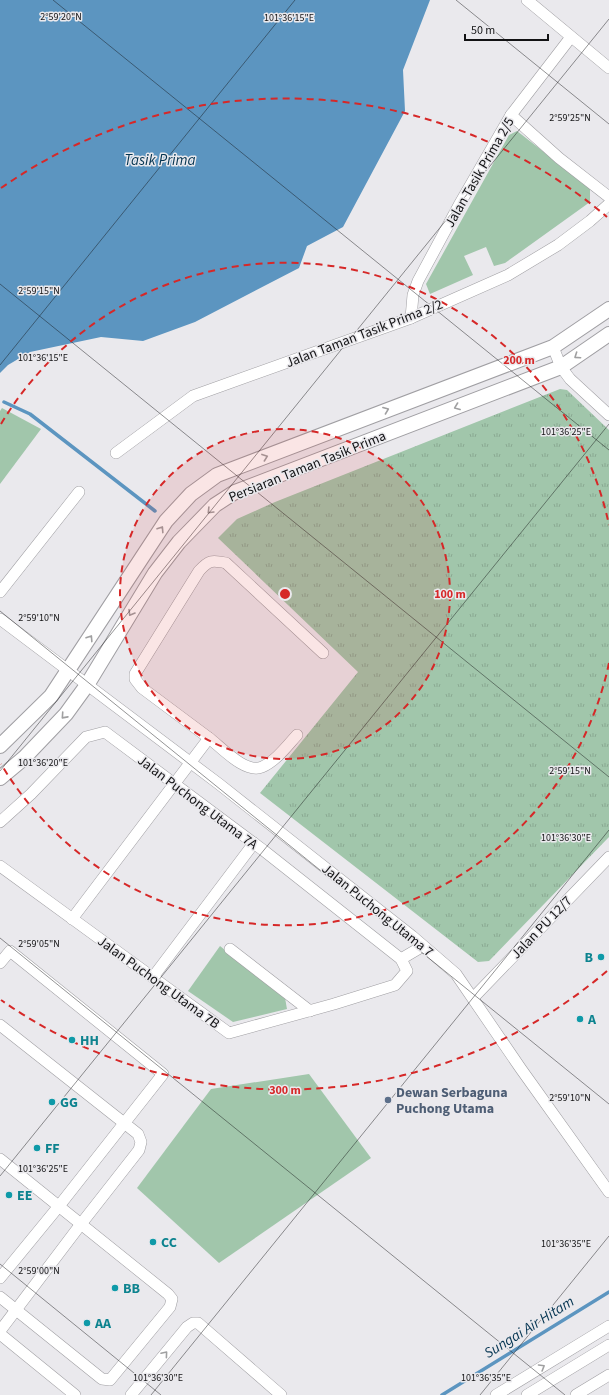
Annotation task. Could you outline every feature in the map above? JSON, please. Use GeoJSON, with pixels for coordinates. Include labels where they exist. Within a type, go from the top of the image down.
{"type":"FeatureCollection","features":[{"type":"Feature","properties":{"kind":"main road","name":"Persiaran Taman Tasik Prima"},"geometry":{"type":"LineString","coordinates":[[0,746],[51,696],[166,521],[191,494],[217,475],[553,346],[609,309]]}},
{"type":"Feature","properties":{"kind":"main road","name":"Persiaran Taman Tasik Prima"},"geometry":{"type":"LineString","coordinates":[[0,778],[24,758],[66,714],[87,685],[155,573],[179,542],[215,505],[235,492],[561,367],[609,334]]}},
{"type":"Feature","properties":{"kind":"street"},"geometry":{"type":"LineString","coordinates":[[527,0],[609,68]]}},
{"type":"Feature","properties":{"kind":"street","name":"Jalan Tasik Prima 2/5"},"geometry":{"type":"LineString","coordinates":[[410,318],[413,295],[418,281],[459,205],[512,115],[571,37]]}},
{"type":"Feature","properties":{"kind":"street"},"geometry":{"type":"LineString","coordinates":[[512,115],[559,158],[609,197]]}},
{"type":"Feature","properties":{"kind":"street","name":"Jalan Taman Tasik Prima 2/2"},"geometry":{"type":"LineString","coordinates":[[116,453],[193,396],[410,318],[508,275],[558,245],[590,221],[609,204]]}},
{"type":"Feature","properties":{"kind":"street"},"geometry":{"type":"LineString","coordinates":[[553,346],[561,367],[570,378],[609,415]]}},
{"type":"Feature","properties":{"kind":"street"},"geometry":{"type":"LineString","coordinates":[[0,592],[79,492]]}},
{"type":"Feature","properties":{"kind":"street"},"geometry":{"type":"LineString","coordinates":[[297,735],[270,762],[261,768],[247,767],[142,688],[135,679],[135,674],[199,571],[211,561],[226,563],[324,652]]}},
{"type":"Feature","properties":{"kind":"street","name":"Jalan Puchong Utama 7"},"geometry":{"type":"LineString","coordinates":[[0,619],[190,763],[423,946],[456,974],[609,1192]]}},
{"type":"Feature","properties":{"kind":"street","name":"Jalan Puchong Utama 7A"},"geometry":{"type":"LineString","coordinates":[[0,822],[31,794],[86,737],[105,732],[254,843],[401,959]]}},
{"type":"Feature","properties":{"kind":"street"},"geometry":{"type":"LineString","coordinates":[[72,919],[209,738]]}},
{"type":"Feature","properties":{"kind":"street"},"geometry":{"type":"LineString","coordinates":[[153,976],[254,843]]}},
{"type":"Feature","properties":{"kind":"street","name":"Jalan PU 12/7"},"geometry":{"type":"LineString","coordinates":[[473,998],[609,857]]}},
{"type":"Feature","properties":{"kind":"street","name":"Jalan Puchong Utama 7B"},"geometry":{"type":"LineString","coordinates":[[0,866],[153,976],[229,1033],[310,1011],[395,985],[407,971],[401,959]]}},
{"type":"Feature","properties":{"kind":"street"},"geometry":{"type":"LineString","coordinates":[[401,959],[423,946]]}},
{"type":"Feature","properties":{"kind":"street"},"geometry":{"type":"LineString","coordinates":[[230,949],[310,1011]]}},
{"type":"Feature","properties":{"kind":"street"},"geometry":{"type":"LineString","coordinates":[[0,963],[10,951],[163,1074],[125,1124],[0,1278]]}},
{"type":"Feature","properties":{"kind":"street"},"geometry":{"type":"LineString","coordinates":[[0,1025],[138,1134],[141,1142],[139,1150],[81,1224],[0,1333],[76,1395]]}},
{"type":"Feature","properties":{"kind":"street"},"geometry":{"type":"LineString","coordinates":[[0,1159],[168,1294],[172,1299],[170,1307],[110,1380],[102,1379],[0,1297]]}},
{"type":"Feature","properties":{"kind":"street"},"geometry":{"type":"LineString","coordinates":[[131,1395],[187,1327],[198,1323],[281,1395]]}},
{"type":"Feature","properties":{"kind":"street"},"geometry":{"type":"LineString","coordinates":[[496,1395],[609,1326]]}},
{"type":"Feature","properties":{"kind":"street"},"geometry":{"type":"LineString","coordinates":[[527,1395],[609,1345]]}},
{"type":"Feature","properties":{"kind":"street"},"geometry":{"type":"LineString","coordinates":[[576,1395],[609,1376]]}},
{"type":"Feature","properties":{"kind":"green space"},"geometry":{"type":"Polygon","coordinates":[[[517,131],[590,188],[590,202],[505,263],[494,266],[486,247],[464,256],[473,275],[430,294],[426,284],[509,135],[517,131]]]}},
{"type":"Feature","properties":{"kind":"green space"},"geometry":{"type":"Polygon","coordinates":[[[560,389],[567,390],[609,430],[609,837],[489,961],[478,962],[260,793],[358,672],[218,538],[237,519],[275,502],[560,389]]]}},
{"type":"Feature","properties":{"kind":"green space"},"geometry":{"type":"Polygon","coordinates":[[[2,408],[41,429],[0,484],[0,411],[2,408]]]}},
{"type":"Feature","properties":{"kind":"green space"},"geometry":{"type":"Polygon","coordinates":[[[220,946],[285,998],[287,1009],[233,1022],[188,991],[220,946]]]}},
{"type":"Feature","properties":{"kind":"green space"},"geometry":{"type":"Polygon","coordinates":[[[309,1074],[371,1158],[219,1263],[137,1188],[211,1089],[309,1074]]]}},
{"type":"Feature","properties":{"kind":"water","name":"Tasik Prima"},"geometry":{"type":"Polygon","coordinates":[[[0,0],[430,0],[403,70],[405,111],[343,227],[307,246],[299,268],[195,322],[143,341],[101,337],[30,352],[8,365],[0,373],[0,0]]]}},
{"type":"Feature","properties":{"kind":"waterway"},"geometry":{"type":"LineString","coordinates":[[4,402],[30,414],[155,511]]}},
{"type":"Feature","properties":{"kind":"waterway","name":"Sungai Air Hitam"},"geometry":{"type":"LineString","coordinates":[[442,1395],[609,1292]]}},
{"type":"Feature","properties":{"kind":"place","name":"B"},"geometry":{"type":"Point","coordinates":[601,957]}},
{"type":"Feature","properties":{"kind":"place","name":"A"},"geometry":{"type":"Point","coordinates":[580,1019]}},
{"type":"Feature","properties":{"kind":"place","name":"HH"},"geometry":{"type":"Point","coordinates":[72,1040]}},
{"type":"Feature","properties":{"kind":"place","name":"Dewan Serbaguna Puchong Utama"},"geometry":{"type":"Point","coordinates":[388,1100]}},
{"type":"Feature","properties":{"kind":"place","name":"GG"},"geometry":{"type":"Point","coordinates":[52,1102]}},
{"type":"Feature","properties":{"kind":"place","name":"FF"},"geometry":{"type":"Point","coordinates":[37,1148]}},
{"type":"Feature","properties":{"kind":"place","name":"EE"},"geometry":{"type":"Point","coordinates":[9,1195]}},
{"type":"Feature","properties":{"kind":"place","name":"CC"},"geometry":{"type":"Point","coordinates":[153,1242]}},
{"type":"Feature","properties":{"kind":"place","name":"BB"},"geometry":{"type":"Point","coordinates":[115,1288]}},
{"type":"Feature","properties":{"kind":"place","name":"AA"},"geometry":{"type":"Point","coordinates":[87,1323]}}]}
